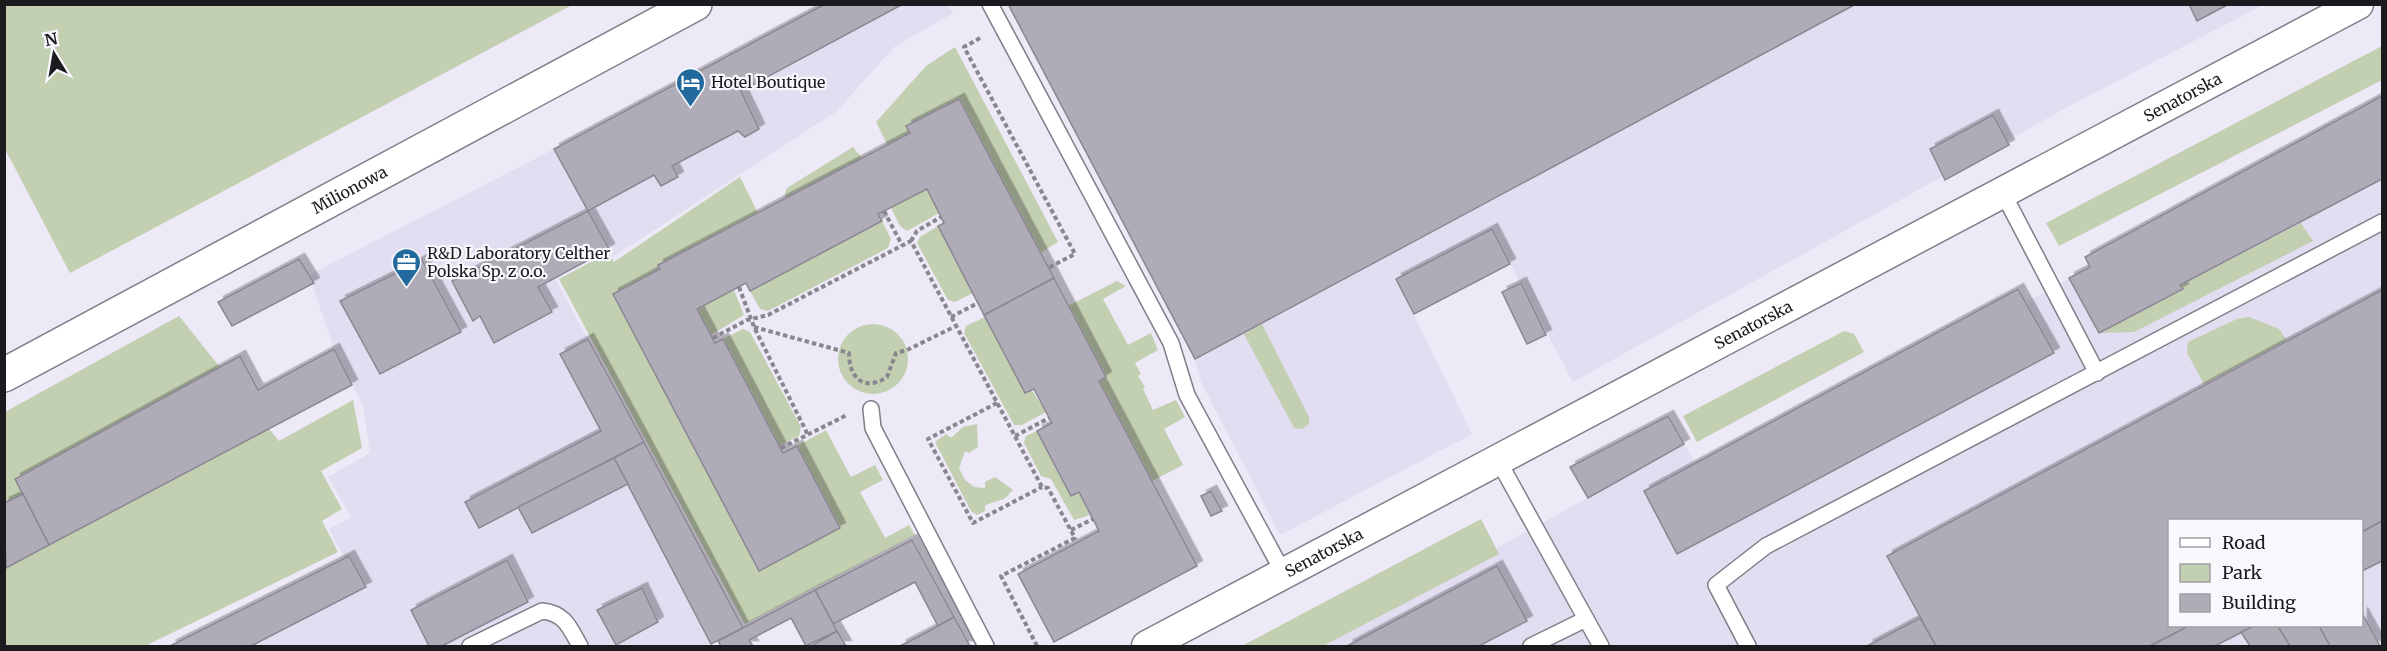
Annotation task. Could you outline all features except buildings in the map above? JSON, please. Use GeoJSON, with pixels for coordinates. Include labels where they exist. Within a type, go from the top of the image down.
{"type":"FeatureCollection","features":[{"type":"Feature","properties":{"kind":"street","name":"Milionowa"},"geometry":{"type":"LineString","coordinates":[[4,375],[695,4]]}},
{"type":"Feature","properties":{"kind":"street","name":"Senatorska"},"geometry":{"type":"LineString","coordinates":[[1147,646],[2358,4]]}},
{"type":"Feature","properties":{"kind":"lane"},"geometry":{"type":"LineString","coordinates":[[990,4],[1171,343],[1187,395],[1284,574]]}},
{"type":"Feature","properties":{"kind":"lane"},"geometry":{"type":"LineString","coordinates":[[2003,193],[2097,373]]}},
{"type":"Feature","properties":{"kind":"lane"},"geometry":{"type":"LineString","coordinates":[[1748,646],[1716,585],[1758,552],[2382,222]]}},
{"type":"Feature","properties":{"kind":"lane"},"geometry":{"type":"LineString","coordinates":[[870,409],[873,428],[986,646]]}},
{"type":"Feature","properties":{"kind":"lane"},"geometry":{"type":"LineString","coordinates":[[1498,460],[1601,646]]}},
{"type":"Feature","properties":{"kind":"lane"},"geometry":{"type":"LineString","coordinates":[[470,646],[542,611],[554,612],[565,619],[580,646]]}},
{"type":"Feature","properties":{"kind":"lane"},"geometry":{"type":"LineString","coordinates":[[1531,646],[1586,619]]}},
{"type":"Feature","properties":{"kind":"path"},"geometry":{"type":"LineString","coordinates":[[1002,27],[963,47],[1075,254],[1048,268]]}},
{"type":"Feature","properties":{"kind":"path"},"geometry":{"type":"LineString","coordinates":[[884,212],[902,245]]}},
{"type":"Feature","properties":{"kind":"path"},"geometry":{"type":"LineString","coordinates":[[712,338],[753,318],[768,315],[911,241],[917,231],[941,217]]}},
{"type":"Feature","properties":{"kind":"path"},"geometry":{"type":"LineString","coordinates":[[911,241],[1042,487]]}},
{"type":"Feature","properties":{"kind":"path"},"geometry":{"type":"LineString","coordinates":[[739,287],[753,318],[754,327],[808,435]]}},
{"type":"Feature","properties":{"kind":"path"},"geometry":{"type":"LineString","coordinates":[[951,317],[978,303]]}},
{"type":"Feature","properties":{"kind":"path"},"geometry":{"type":"LineString","coordinates":[[754,327],[849,353],[850,370],[853,376],[865,382],[879,382],[887,377],[896,353],[956,326]]}},
{"type":"Feature","properties":{"kind":"path"},"geometry":{"type":"LineString","coordinates":[[862,392],[865,382]]}},
{"type":"Feature","properties":{"kind":"path"},"geometry":{"type":"LineString","coordinates":[[997,403],[928,439],[973,523],[1042,487],[1048,488],[1071,530],[1075,538],[1001,576],[1036,646]]}},
{"type":"Feature","properties":{"kind":"path"},"geometry":{"type":"LineString","coordinates":[[781,448],[853,411]]}},
{"type":"Feature","properties":{"kind":"path"},"geometry":{"type":"LineString","coordinates":[[1015,436],[1049,417]]}},
{"type":"Feature","properties":{"kind":"path"},"geometry":{"type":"LineString","coordinates":[[1071,530],[1093,519]]}},
{"type":"Feature","properties":{"kind":"shaded area"},"geometry":{"type":"Polygon","coordinates":[[[824,5],[949,5],[953,13],[894,47],[837,111],[613,257],[609,250],[555,278],[743,628],[706,646],[170,646],[344,558],[329,529],[351,517],[328,477],[370,453],[363,405],[334,349],[309,275],[554,149],[824,5]]]}},
{"type":"Feature","properties":{"kind":"shaded area"},"geometry":{"type":"Polygon","coordinates":[[[1008,5],[2263,5],[2071,105],[1573,382],[1492,230],[1396,279],[1472,434],[1280,535],[1201,382],[1195,359],[1008,5]]]}},
{"type":"Feature","properties":{"kind":"shaded area"},"geometry":{"type":"Polygon","coordinates":[[[2382,96],[2382,646],[1317,646],[1588,498],[1570,467],[1668,416],[1696,464],[2018,289],[2027,301],[2090,267],[2085,257],[2382,96]]]}},
{"type":"Feature","properties":{"kind":"green space"},"geometry":{"type":"Polygon","coordinates":[[[4,5],[572,5],[70,273],[5,149],[4,5]]]}},
{"type":"Feature","properties":{"kind":"green space"},"geometry":{"type":"Polygon","coordinates":[[[2382,46],[2382,80],[2059,246],[2046,223],[2382,46]]]}},
{"type":"Feature","properties":{"kind":"green space"},"geometry":{"type":"Polygon","coordinates":[[[955,47],[1058,242],[1040,253],[959,99],[907,126],[910,133],[887,144],[876,122],[926,66],[955,47]]]}},
{"type":"Feature","properties":{"kind":"green space"},"geometry":{"type":"Polygon","coordinates":[[[853,147],[862,158],[786,198],[787,188],[853,147]]]}},
{"type":"Feature","properties":{"kind":"green space"},"geometry":{"type":"Polygon","coordinates":[[[740,177],[758,213],[658,265],[660,269],[613,294],[759,571],[840,528],[797,446],[826,430],[851,477],[875,465],[883,480],[860,492],[885,538],[909,525],[915,535],[745,624],[559,279],[608,253],[614,262],[740,177]]]}},
{"type":"Feature","properties":{"kind":"green space"},"geometry":{"type":"Polygon","coordinates":[[[927,189],[939,213],[907,231],[900,226],[891,208],[927,189]]]}},
{"type":"Feature","properties":{"kind":"green space"},"geometry":{"type":"Polygon","coordinates":[[[882,221],[891,239],[888,248],[768,311],[760,309],[750,291],[882,221]]]}},
{"type":"Feature","properties":{"kind":"green space"},"geometry":{"type":"Polygon","coordinates":[[[2301,223],[2313,241],[2134,332],[2099,333],[2183,290],[2180,285],[2301,223]]]}},
{"type":"Feature","properties":{"kind":"green space"},"geometry":{"type":"Polygon","coordinates":[[[938,226],[973,293],[955,302],[948,300],[917,243],[920,237],[938,226]]]}},
{"type":"Feature","properties":{"kind":"green space"},"geometry":{"type":"Polygon","coordinates":[[[1117,281],[1126,286],[1103,299],[1128,345],[1151,333],[1158,350],[1135,363],[1141,374],[1138,376],[1145,387],[1143,389],[1153,410],[1176,400],[1185,417],[1164,429],[1183,465],[1152,481],[1099,381],[1105,377],[1068,306],[1117,281]]]}},
{"type":"Feature","properties":{"kind":"green space"},"geometry":{"type":"Polygon","coordinates":[[[734,290],[744,315],[711,335],[697,309],[734,290]]]}},
{"type":"Feature","properties":{"kind":"green space"},"geometry":{"type":"Polygon","coordinates":[[[179,316],[279,441],[353,400],[362,448],[321,471],[342,509],[322,521],[338,552],[145,646],[5,646],[5,412],[179,316]]]}},
{"type":"Feature","properties":{"kind":"green space"},"geometry":{"type":"Polygon","coordinates":[[[985,317],[1046,412],[1022,425],[1014,425],[964,333],[966,326],[985,317]]]}},
{"type":"Feature","properties":{"kind":"green space"},"geometry":{"type":"Polygon","coordinates":[[[2249,317],[2279,329],[2287,340],[2204,384],[2187,353],[2188,342],[2237,319],[2249,317]]]}},
{"type":"Feature","properties":{"kind":"green space"},"geometry":{"type":"Polygon","coordinates":[[[873,324],[886,327],[898,334],[905,346],[908,359],[905,372],[898,384],[886,391],[873,394],[860,391],[848,384],[841,372],[838,359],[841,346],[848,334],[860,327],[873,324]]]}},
{"type":"Feature","properties":{"kind":"green space"},"geometry":{"type":"Polygon","coordinates":[[[1262,324],[1309,417],[1309,424],[1302,429],[1294,428],[1244,334],[1262,324]]]}},
{"type":"Feature","properties":{"kind":"green space"},"geometry":{"type":"Polygon","coordinates":[[[743,329],[750,332],[801,427],[799,436],[779,446],[723,339],[743,329]]]}},
{"type":"Feature","properties":{"kind":"green space"},"geometry":{"type":"Polygon","coordinates":[[[1844,331],[1854,334],[1864,352],[1697,442],[1683,416],[1844,331]]]}},
{"type":"Feature","properties":{"kind":"green space"},"geometry":{"type":"Polygon","coordinates":[[[977,424],[978,447],[969,453],[965,451],[959,468],[965,480],[974,487],[985,488],[985,482],[995,477],[1013,490],[1004,499],[985,505],[985,511],[977,515],[971,511],[935,442],[946,434],[951,438],[963,427],[977,424]]]}},
{"type":"Feature","properties":{"kind":"green space"},"geometry":{"type":"Polygon","coordinates":[[[1037,431],[1071,495],[1079,492],[1090,515],[1074,520],[1051,479],[1041,476],[1024,443],[1026,436],[1037,431]]]}},
{"type":"Feature","properties":{"kind":"green space"},"geometry":{"type":"Polygon","coordinates":[[[1481,519],[1499,554],[1323,646],[1242,646],[1481,519]]]}},
{"type":"Feature","properties":{"kind":"place","name":"Hotel Boutique"},"geometry":{"type":"Point","coordinates":[690,108]}},
{"type":"Feature","properties":{"kind":"place","name":"R&D Laboratory Celther Polska Sp. z o.o."},"geometry":{"type":"Point","coordinates":[406,288]}}]}
